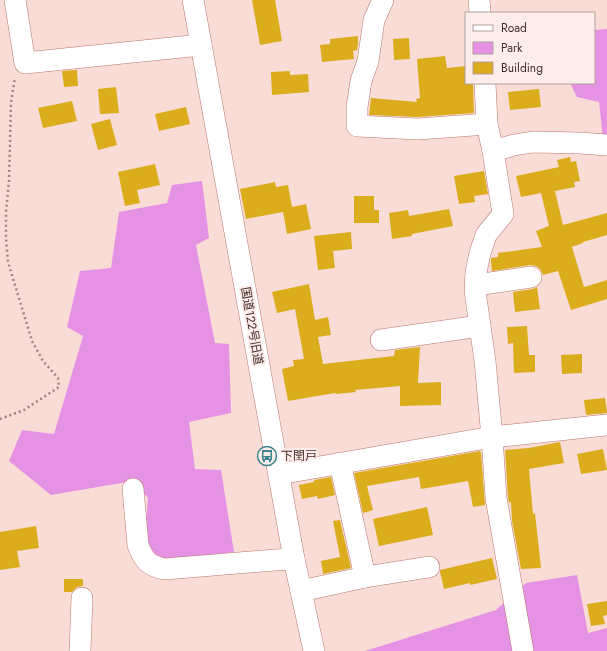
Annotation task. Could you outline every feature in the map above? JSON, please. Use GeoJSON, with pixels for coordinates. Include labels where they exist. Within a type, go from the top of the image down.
{"type":"FeatureCollection","features":[{"type":"Feature","properties":{"kind":"street"},"geometry":{"type":"LineString","coordinates":[[15,0],[25,63],[201,46]]}},
{"type":"Feature","properties":{"kind":"street","name":"国道122号旧道"},"geometry":{"type":"LineString","coordinates":[[192,0],[294,559],[314,651]]}},
{"type":"Feature","properties":{"kind":"street"},"geometry":{"type":"LineString","coordinates":[[383,0],[374,20],[368,61],[361,81],[357,107],[357,126],[418,129],[487,124]]}},
{"type":"Feature","properties":{"kind":"street"},"geometry":{"type":"LineString","coordinates":[[479,0],[480,12]]}},
{"type":"Feature","properties":{"kind":"street"},"geometry":{"type":"LineString","coordinates":[[485,84],[487,124],[494,151],[503,214],[486,235],[476,272],[475,291],[492,437],[496,498],[523,651]]}},
{"type":"Feature","properties":{"kind":"street"},"geometry":{"type":"LineString","coordinates":[[494,151],[514,145],[534,142],[607,145]]}},
{"type":"Feature","properties":{"kind":"street"},"geometry":{"type":"LineString","coordinates":[[476,285],[531,277]]}},
{"type":"Feature","properties":{"kind":"street"},"geometry":{"type":"LineString","coordinates":[[381,340],[480,326]]}},
{"type":"Feature","properties":{"kind":"street"},"geometry":{"type":"LineString","coordinates":[[279,474],[492,437],[607,425]]}},
{"type":"Feature","properties":{"kind":"street"},"geometry":{"type":"LineString","coordinates":[[340,463],[365,577]]}},
{"type":"Feature","properties":{"kind":"street"},"geometry":{"type":"LineString","coordinates":[[133,489],[138,545],[140,552],[147,562],[155,567],[165,569],[294,559]]}},
{"type":"Feature","properties":{"kind":"street"},"geometry":{"type":"LineString","coordinates":[[301,591],[365,577],[429,566]]}},
{"type":"Feature","properties":{"kind":"street"},"geometry":{"type":"LineString","coordinates":[[80,651],[82,598]]}},
{"type":"Feature","properties":{"kind":"path"},"geometry":{"type":"LineString","coordinates":[[0,419],[24,410],[60,387],[58,378],[43,361],[32,341],[8,262],[6,212],[9,181],[11,102],[16,73],[25,63]]}},
{"type":"Feature","properties":{"kind":"green space"},"geometry":{"type":"Polygon","coordinates":[[[607,29],[607,154],[603,139],[599,102],[577,97],[570,84],[595,84],[595,30],[607,29]]]}},
{"type":"Feature","properties":{"kind":"green space"},"geometry":{"type":"Polygon","coordinates":[[[202,181],[209,238],[196,245],[215,343],[229,344],[231,413],[189,422],[195,469],[221,470],[234,552],[169,560],[155,558],[144,542],[148,498],[133,481],[51,495],[9,461],[22,430],[54,434],[83,336],[67,327],[80,271],[111,268],[119,212],[167,203],[172,185],[202,181]]]}},
{"type":"Feature","properties":{"kind":"green space"},"geometry":{"type":"Polygon","coordinates":[[[577,575],[588,633],[607,628],[607,651],[365,651],[496,610],[526,583],[577,575]]]}},
{"type":"Feature","properties":{"kind":"building"},"geometry":{"type":"Polygon","coordinates":[[[252,0],[275,0],[282,41],[260,45],[252,0]]]}},
{"type":"Feature","properties":{"kind":"building"},"geometry":{"type":"Polygon","coordinates":[[[358,36],[357,50],[353,51],[354,59],[322,62],[320,45],[330,44],[330,39],[358,36]]]}},
{"type":"Feature","properties":{"kind":"building"},"geometry":{"type":"Polygon","coordinates":[[[409,38],[410,59],[394,60],[393,39],[409,38]]]}},
{"type":"Feature","properties":{"kind":"building"},"geometry":{"type":"Polygon","coordinates":[[[445,56],[447,68],[465,66],[465,84],[473,84],[474,113],[418,117],[369,115],[371,98],[417,102],[416,99],[420,98],[417,59],[445,56]]]}},
{"type":"Feature","properties":{"kind":"building"},"geometry":{"type":"Polygon","coordinates":[[[77,70],[78,86],[64,87],[62,71],[77,70]]]}},
{"type":"Feature","properties":{"kind":"building"},"geometry":{"type":"Polygon","coordinates":[[[290,71],[290,75],[308,74],[309,92],[272,95],[271,72],[290,71]]]}},
{"type":"Feature","properties":{"kind":"building"},"geometry":{"type":"Polygon","coordinates":[[[116,87],[119,113],[100,114],[98,89],[116,87]]]}},
{"type":"Feature","properties":{"kind":"building"},"geometry":{"type":"Polygon","coordinates":[[[539,89],[541,107],[510,110],[508,92],[539,89]]]}},
{"type":"Feature","properties":{"kind":"building"},"geometry":{"type":"Polygon","coordinates":[[[72,101],[77,121],[43,128],[38,108],[72,101]]]}},
{"type":"Feature","properties":{"kind":"building"},"geometry":{"type":"Polygon","coordinates":[[[186,107],[190,124],[159,131],[155,114],[186,107]]]}},
{"type":"Feature","properties":{"kind":"building"},"geometry":{"type":"Polygon","coordinates":[[[110,119],[117,145],[98,150],[91,124],[110,119]]]}},
{"type":"Feature","properties":{"kind":"building"},"geometry":{"type":"Polygon","coordinates":[[[570,157],[571,162],[576,161],[580,181],[574,182],[575,187],[555,191],[563,225],[607,213],[607,235],[572,247],[584,287],[607,280],[607,299],[571,310],[558,271],[543,275],[540,269],[536,266],[530,265],[492,271],[491,261],[491,258],[498,257],[498,253],[542,247],[536,231],[549,226],[541,193],[521,197],[516,176],[559,167],[557,160],[570,157]]]}},
{"type":"Feature","properties":{"kind":"building"},"geometry":{"type":"Polygon","coordinates":[[[155,164],[160,185],[137,190],[140,203],[125,206],[118,172],[155,164]]]}},
{"type":"Feature","properties":{"kind":"building"},"geometry":{"type":"Polygon","coordinates":[[[484,171],[488,194],[474,196],[475,202],[459,204],[454,176],[484,171]]]}},
{"type":"Feature","properties":{"kind":"building"},"geometry":{"type":"Polygon","coordinates":[[[275,182],[276,187],[288,185],[292,207],[306,204],[311,229],[287,234],[283,212],[246,219],[240,189],[275,182]]]}},
{"type":"Feature","properties":{"kind":"building"},"geometry":{"type":"Polygon","coordinates":[[[354,196],[374,196],[374,210],[379,210],[379,223],[354,223],[354,196]]]}},
{"type":"Feature","properties":{"kind":"building"},"geometry":{"type":"Polygon","coordinates":[[[449,209],[453,226],[412,234],[412,236],[392,239],[389,213],[408,210],[409,216],[449,209]]]}},
{"type":"Feature","properties":{"kind":"building"},"geometry":{"type":"Polygon","coordinates":[[[351,232],[352,249],[333,251],[335,268],[318,270],[314,236],[351,232]]]}},
{"type":"Feature","properties":{"kind":"building"},"geometry":{"type":"Polygon","coordinates":[[[309,284],[315,320],[328,317],[331,335],[318,337],[323,364],[394,356],[395,350],[420,347],[418,383],[441,382],[441,405],[400,406],[400,386],[355,390],[356,392],[335,393],[288,401],[282,369],[294,366],[293,360],[304,359],[295,309],[277,313],[272,292],[309,284]]]}},
{"type":"Feature","properties":{"kind":"building"},"geometry":{"type":"Polygon","coordinates":[[[537,287],[540,309],[515,312],[513,292],[537,287]]]}},
{"type":"Feature","properties":{"kind":"building"},"geometry":{"type":"Polygon","coordinates":[[[527,326],[529,355],[535,355],[535,372],[514,373],[513,343],[508,344],[507,327],[527,326]]]}},
{"type":"Feature","properties":{"kind":"building"},"geometry":{"type":"Polygon","coordinates":[[[582,354],[582,373],[562,374],[561,355],[582,354]]]}},
{"type":"Feature","properties":{"kind":"building"},"geometry":{"type":"Polygon","coordinates":[[[605,398],[607,413],[586,415],[584,400],[605,398]]]}},
{"type":"Feature","properties":{"kind":"building"},"geometry":{"type":"Polygon","coordinates":[[[560,442],[564,463],[529,469],[533,514],[535,513],[541,568],[521,569],[512,521],[511,502],[509,503],[508,497],[505,450],[529,448],[560,442]]]}},
{"type":"Feature","properties":{"kind":"building"},"geometry":{"type":"Polygon","coordinates":[[[603,449],[607,470],[581,474],[577,454],[603,449]]]}},
{"type":"Feature","properties":{"kind":"building"},"geometry":{"type":"Polygon","coordinates":[[[480,451],[485,505],[473,507],[468,481],[421,489],[419,477],[367,486],[373,510],[363,513],[354,473],[480,451]]]}},
{"type":"Feature","properties":{"kind":"building"},"geometry":{"type":"Polygon","coordinates":[[[331,477],[335,495],[318,499],[317,496],[302,499],[299,485],[314,482],[314,480],[331,477]]]}},
{"type":"Feature","properties":{"kind":"building"},"geometry":{"type":"Polygon","coordinates":[[[427,507],[433,535],[379,546],[373,519],[427,507]]]}},
{"type":"Feature","properties":{"kind":"building"},"geometry":{"type":"Polygon","coordinates":[[[340,520],[351,568],[323,574],[321,561],[340,557],[333,521],[340,520]]]}},
{"type":"Feature","properties":{"kind":"building"},"geometry":{"type":"Polygon","coordinates":[[[36,526],[39,548],[17,551],[20,567],[0,570],[0,532],[36,526]]]}},
{"type":"Feature","properties":{"kind":"building"},"geometry":{"type":"Polygon","coordinates":[[[492,558],[497,579],[444,589],[440,570],[492,558]]]}},
{"type":"Feature","properties":{"kind":"building"},"geometry":{"type":"Polygon","coordinates":[[[64,579],[83,579],[83,586],[77,587],[72,592],[64,592],[64,579]]]}},
{"type":"Feature","properties":{"kind":"building"},"geometry":{"type":"Polygon","coordinates":[[[607,601],[607,615],[603,616],[605,624],[591,626],[587,604],[607,601]]]}},
{"type":"Feature","properties":{"kind":"place","name":"下閏戸"},"geometry":{"type":"Point","coordinates":[267,456]}}]}
